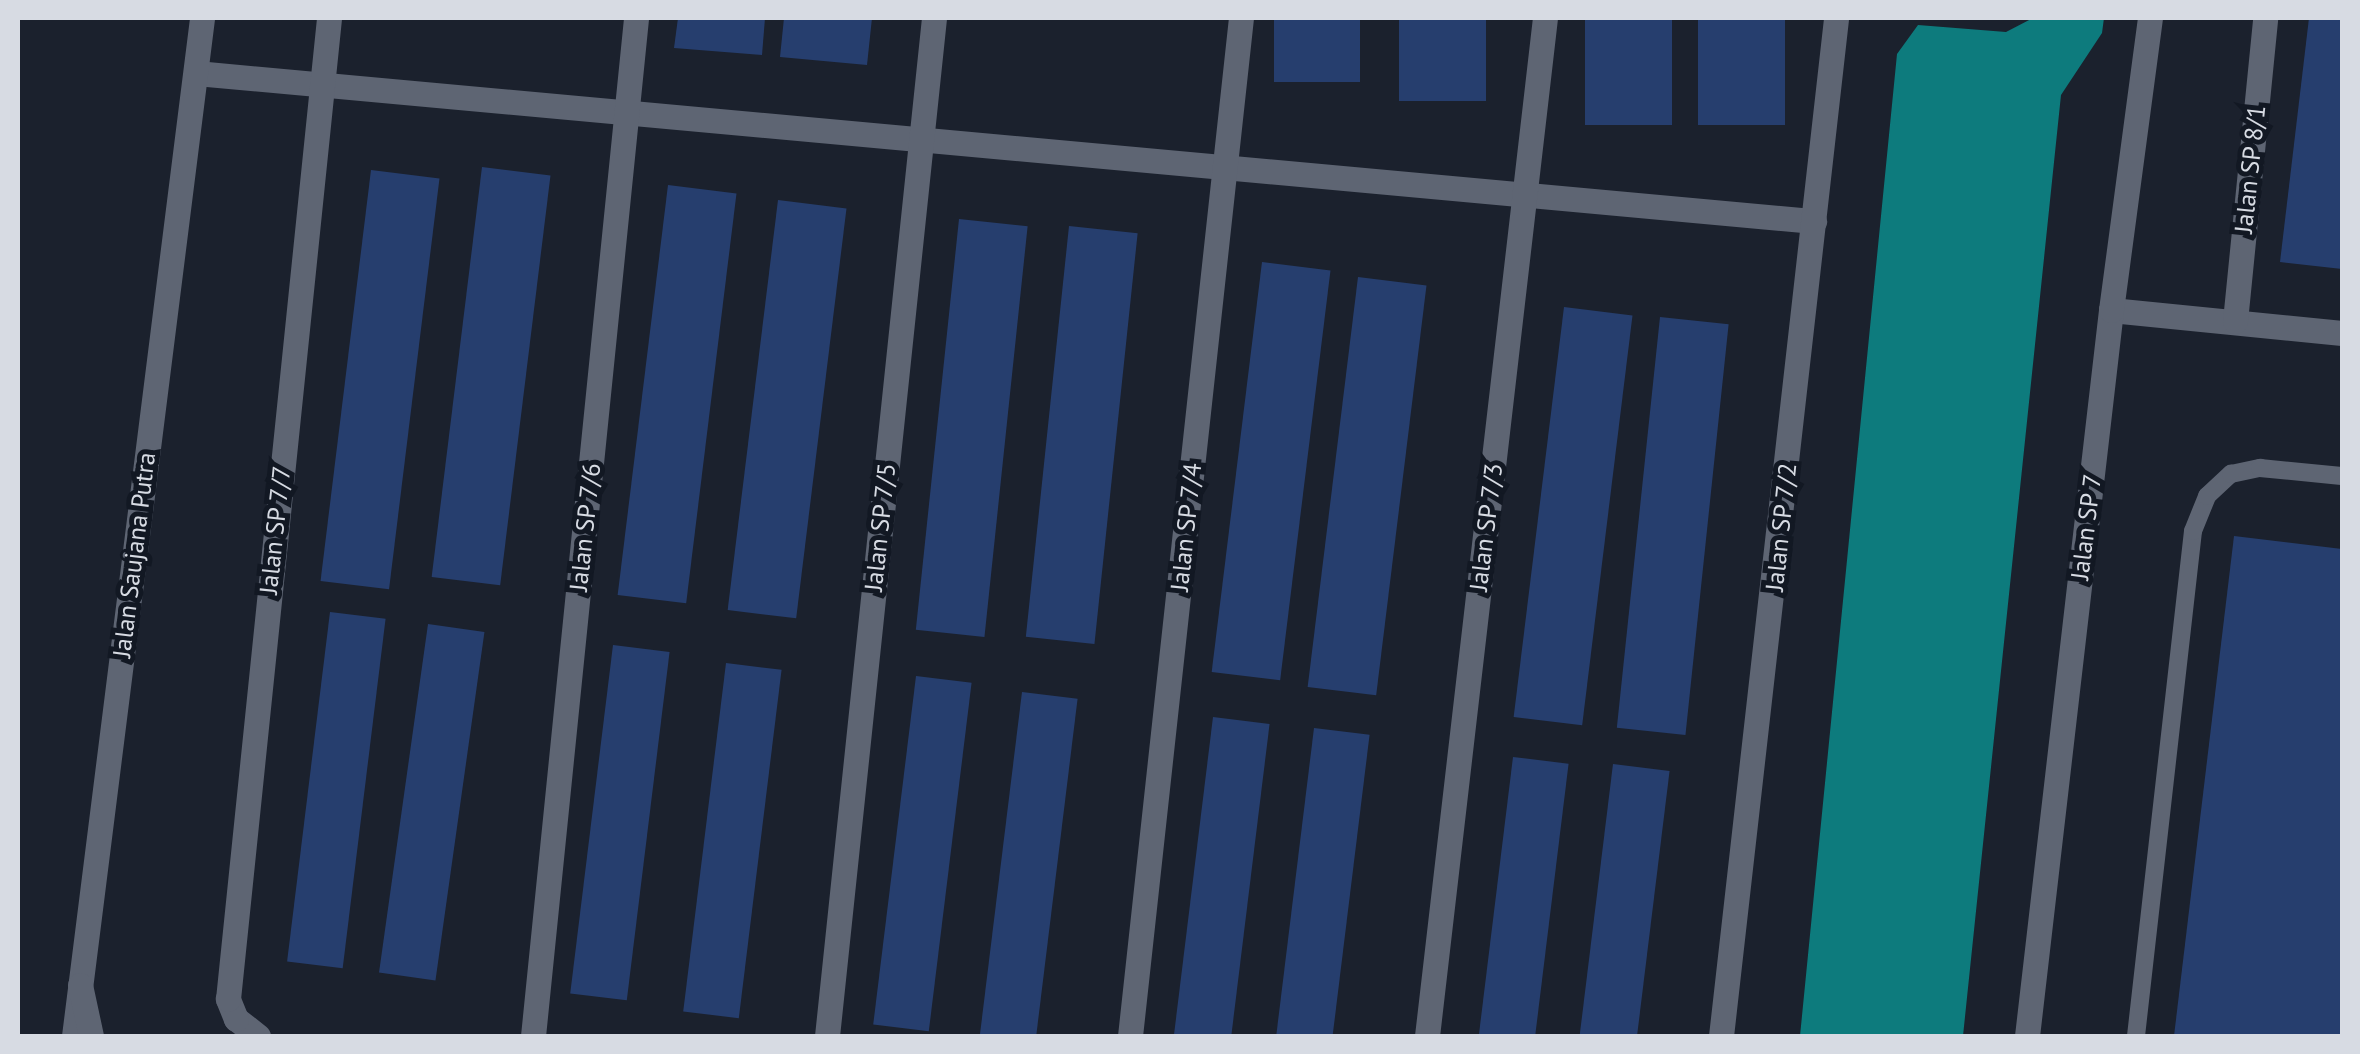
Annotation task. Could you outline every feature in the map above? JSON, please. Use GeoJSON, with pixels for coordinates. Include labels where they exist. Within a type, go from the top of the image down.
{"type":"FeatureCollection","features":[{"type":"Feature","properties":{"kind":"street","name":"Jalan Saujana Putra"},"geometry":{"type":"LineString","coordinates":[[74,1036],[202,18]]}},
{"type":"Feature","properties":{"kind":"street","name":"Jalan SP 7/7"},"geometry":{"type":"LineString","coordinates":[[255,1035],[236,1018],[228,998],[330,18]]}},
{"type":"Feature","properties":{"kind":"street","name":"Jalan SP 7/6"},"geometry":{"type":"LineString","coordinates":[[533,1036],[636,18]]}},
{"type":"Feature","properties":{"kind":"street","name":"Jalan SP 7/5"},"geometry":{"type":"LineString","coordinates":[[827,1036],[934,18]]}},
{"type":"Feature","properties":{"kind":"street","name":"Jalan SP 7/4"},"geometry":{"type":"LineString","coordinates":[[1130,1036],[1241,18]]}},
{"type":"Feature","properties":{"kind":"street","name":"Jalan SP 7/3"},"geometry":{"type":"LineString","coordinates":[[1427,1036],[1545,18]]}},
{"type":"Feature","properties":{"kind":"street","name":"Jalan SP 7/2"},"geometry":{"type":"LineString","coordinates":[[1722,1036],[1836,18]]}},
{"type":"Feature","properties":{"kind":"street","name":"Jalan SP 7"},"geometry":{"type":"LineString","coordinates":[[2027,1036],[2111,310],[2150,18]]}},
{"type":"Feature","properties":{"kind":"street","name":"Jalan SP 8/1"},"geometry":{"type":"LineString","coordinates":[[2235,321],[2266,18]]}},
{"type":"Feature","properties":{"kind":"street"},"geometry":{"type":"LineString","coordinates":[[196,73],[1814,220]]}},
{"type":"Feature","properties":{"kind":"street"},"geometry":{"type":"LineString","coordinates":[[2111,310],[2342,333]]}},
{"type":"Feature","properties":{"kind":"street"},"geometry":{"type":"LineString","coordinates":[[80,985],[91,1036]]}},
{"type":"Feature","properties":{"kind":"lane"},"geometry":{"type":"LineString","coordinates":[[2136,1036],[2193,530],[2207,496],[2231,474],[2260,468],[2342,476]]}},
{"type":"Feature","properties":{"kind":"shaded area"},"geometry":{"type":"Polygon","coordinates":[[[2033,18],[2104,18],[2102,33],[2061,95],[1963,1036],[1800,1036],[1897,54],[1918,25],[2006,32],[2033,18]]]}},
{"type":"Feature","properties":{"kind":"building"},"geometry":{"type":"Polygon","coordinates":[[[678,18],[765,18],[762,55],[674,48],[678,18]]]}},
{"type":"Feature","properties":{"kind":"building"},"geometry":{"type":"Polygon","coordinates":[[[784,18],[872,18],[867,65],[780,57],[784,18]]]}},
{"type":"Feature","properties":{"kind":"building"},"geometry":{"type":"Polygon","coordinates":[[[1274,18],[1360,18],[1360,82],[1274,82],[1274,18]]]}},
{"type":"Feature","properties":{"kind":"building"},"geometry":{"type":"Polygon","coordinates":[[[1399,18],[1486,18],[1486,101],[1399,101],[1399,18]]]}},
{"type":"Feature","properties":{"kind":"building"},"geometry":{"type":"Polygon","coordinates":[[[1585,18],[1672,18],[1672,125],[1585,125],[1585,18]]]}},
{"type":"Feature","properties":{"kind":"building"},"geometry":{"type":"Polygon","coordinates":[[[1698,18],[1785,18],[1785,125],[1698,125],[1698,18]]]}},
{"type":"Feature","properties":{"kind":"building"},"geometry":{"type":"Polygon","coordinates":[[[2309,18],[2342,18],[2342,269],[2280,262],[2309,18]]]}},
{"type":"Feature","properties":{"kind":"building"},"geometry":{"type":"Polygon","coordinates":[[[482,167],[550,175],[500,585],[432,577],[482,167]]]}},
{"type":"Feature","properties":{"kind":"building"},"geometry":{"type":"Polygon","coordinates":[[[371,170],[439,178],[389,589],[321,581],[371,170]]]}},
{"type":"Feature","properties":{"kind":"building"},"geometry":{"type":"Polygon","coordinates":[[[668,185],[736,193],[686,603],[618,595],[668,185]]]}},
{"type":"Feature","properties":{"kind":"building"},"geometry":{"type":"Polygon","coordinates":[[[778,200],[846,208],[796,618],[728,610],[778,200]]]}},
{"type":"Feature","properties":{"kind":"building"},"geometry":{"type":"Polygon","coordinates":[[[959,219],[1028,226],[984,637],[916,630],[959,219]]]}},
{"type":"Feature","properties":{"kind":"building"},"geometry":{"type":"Polygon","coordinates":[[[1069,226],[1138,233],[1094,644],[1026,637],[1069,226]]]}},
{"type":"Feature","properties":{"kind":"building"},"geometry":{"type":"Polygon","coordinates":[[[1262,262],[1330,270],[1280,680],[1212,672],[1262,262]]]}},
{"type":"Feature","properties":{"kind":"building"},"geometry":{"type":"Polygon","coordinates":[[[1358,277],[1426,285],[1376,695],[1308,687],[1358,277]]]}},
{"type":"Feature","properties":{"kind":"building"},"geometry":{"type":"Polygon","coordinates":[[[1564,307],[1632,315],[1582,725],[1514,717],[1564,307]]]}},
{"type":"Feature","properties":{"kind":"building"},"geometry":{"type":"Polygon","coordinates":[[[1660,317],[1729,324],[1685,735],[1617,728],[1660,317]]]}},
{"type":"Feature","properties":{"kind":"building"},"geometry":{"type":"Polygon","coordinates":[[[2234,536],[2342,549],[2342,1036],[2174,1036],[2234,536]]]}},
{"type":"Feature","properties":{"kind":"building"},"geometry":{"type":"Polygon","coordinates":[[[330,612],[386,619],[343,968],[287,961],[330,612]]]}},
{"type":"Feature","properties":{"kind":"building"},"geometry":{"type":"Polygon","coordinates":[[[428,624],[484,632],[435,981],[379,973],[428,624]]]}},
{"type":"Feature","properties":{"kind":"building"},"geometry":{"type":"Polygon","coordinates":[[[613,645],[670,652],[627,1000],[570,993],[613,645]]]}},
{"type":"Feature","properties":{"kind":"building"},"geometry":{"type":"Polygon","coordinates":[[[726,663],[782,670],[739,1018],[683,1011],[726,663]]]}},
{"type":"Feature","properties":{"kind":"building"},"geometry":{"type":"Polygon","coordinates":[[[916,676],[972,683],[929,1031],[873,1024],[916,676]]]}},
{"type":"Feature","properties":{"kind":"building"},"geometry":{"type":"Polygon","coordinates":[[[1022,692],[1078,699],[1036,1036],[980,1036],[1022,692]]]}},
{"type":"Feature","properties":{"kind":"building"},"geometry":{"type":"Polygon","coordinates":[[[1213,717],[1270,724],[1231,1036],[1174,1036],[1213,717]]]}},
{"type":"Feature","properties":{"kind":"building"},"geometry":{"type":"Polygon","coordinates":[[[1314,728],[1370,735],[1333,1036],[1276,1036],[1314,728]]]}},
{"type":"Feature","properties":{"kind":"building"},"geometry":{"type":"Polygon","coordinates":[[[1513,757],[1569,764],[1535,1036],[1479,1036],[1513,757]]]}},
{"type":"Feature","properties":{"kind":"building"},"geometry":{"type":"Polygon","coordinates":[[[1613,764],[1670,771],[1637,1036],[1580,1036],[1613,764]]]}}]}
